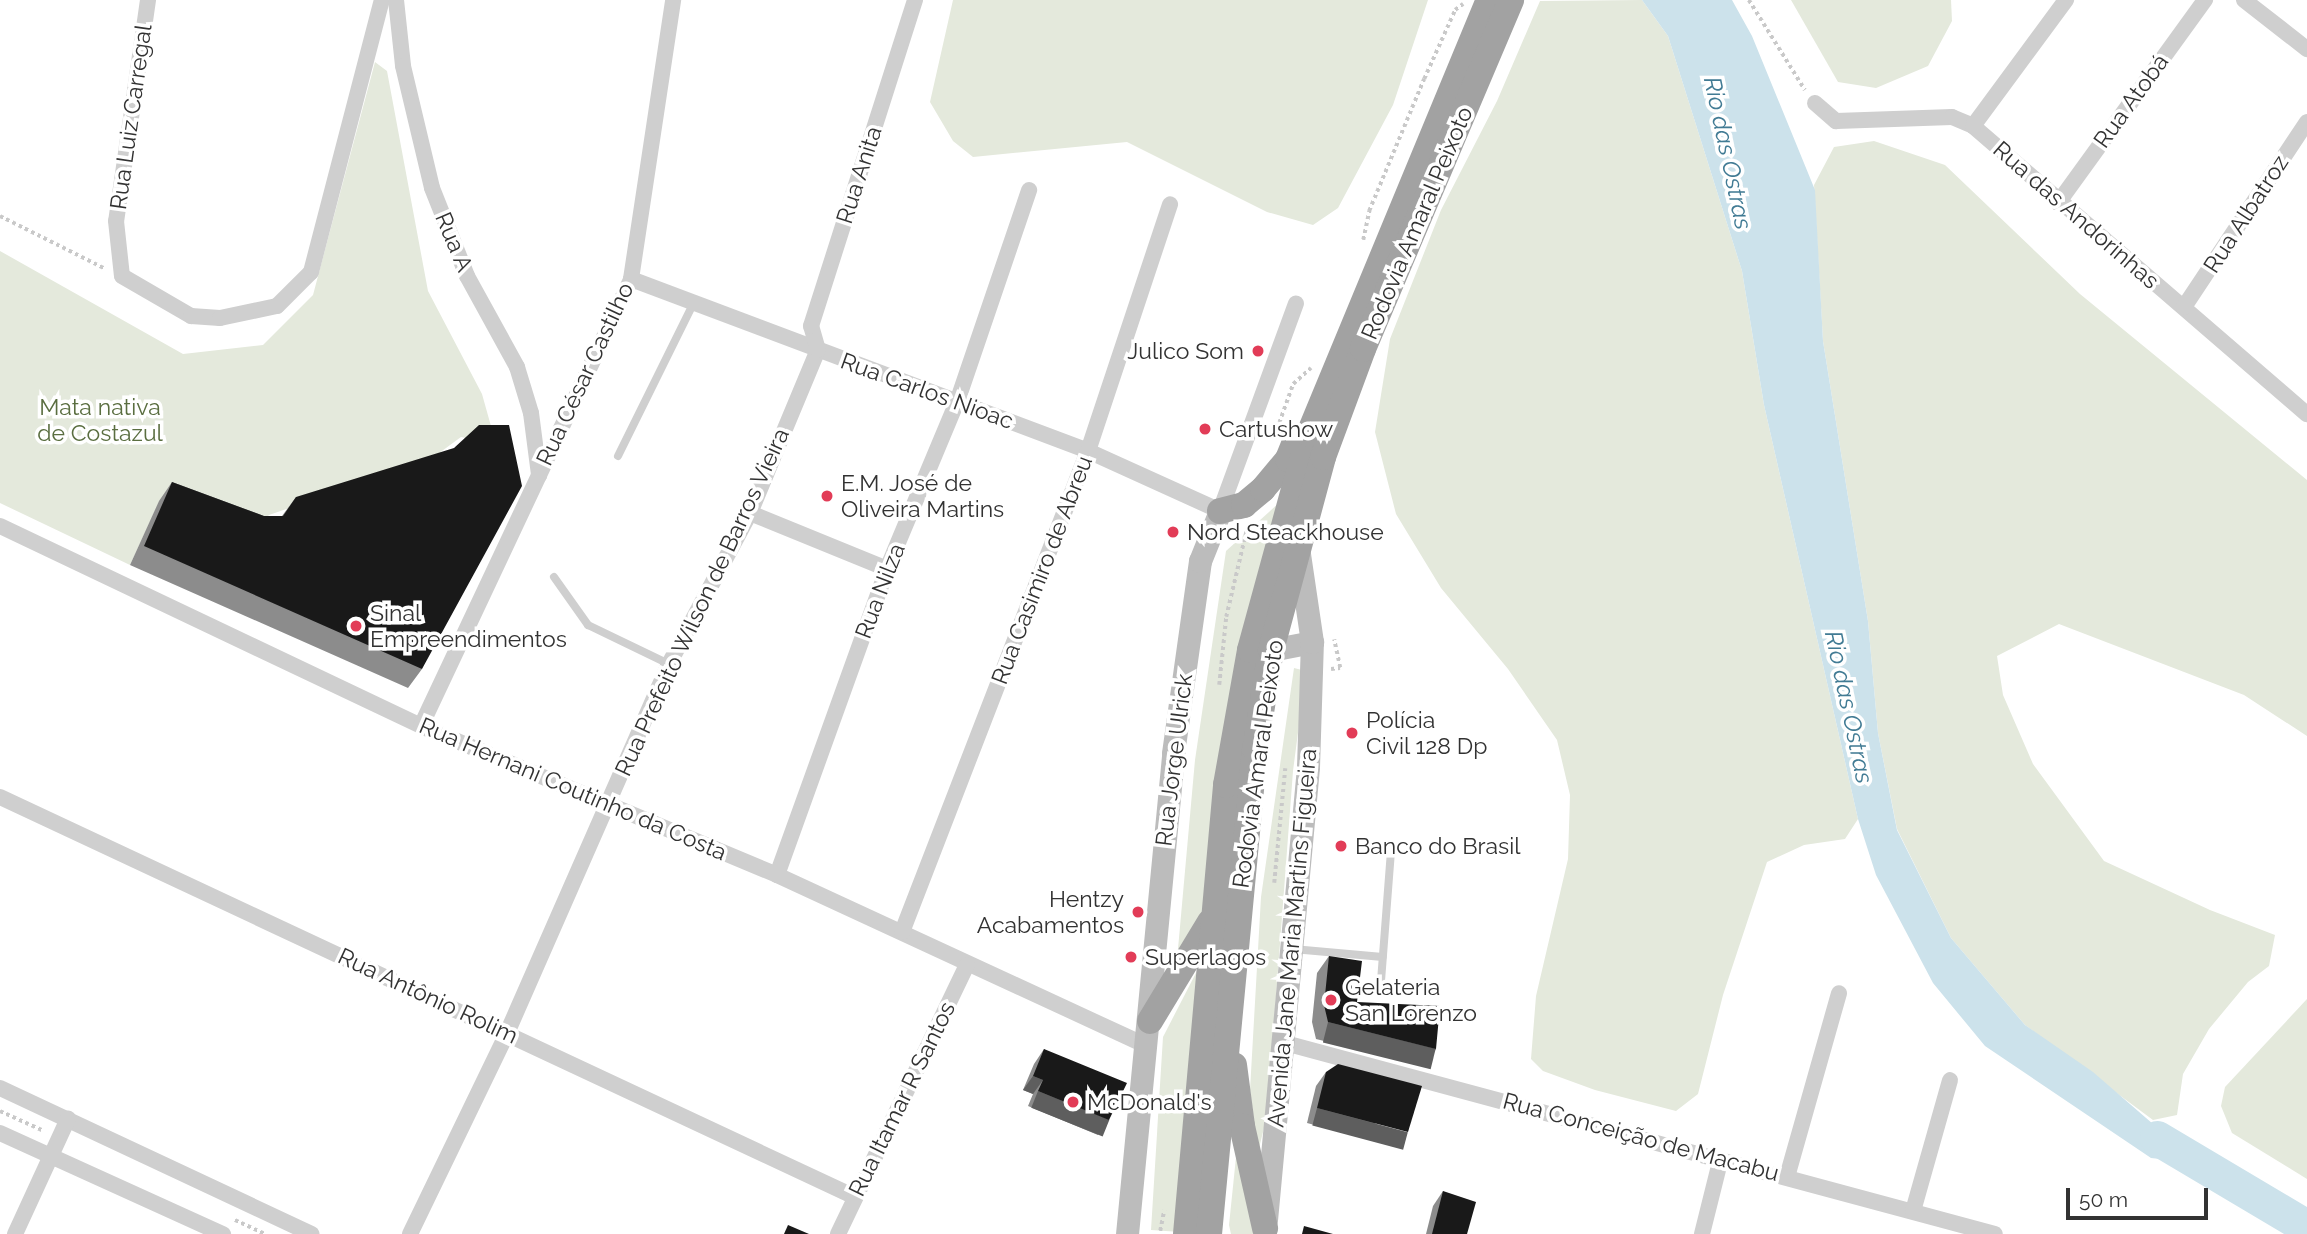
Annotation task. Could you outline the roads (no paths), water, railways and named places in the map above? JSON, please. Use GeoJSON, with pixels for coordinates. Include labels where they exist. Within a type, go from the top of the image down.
{"type":"FeatureCollection","features":[{"type":"Feature","properties":{"kind":"highway","name":"Rodovia Amaral Peixoto"},"geometry":{"type":"LineString","coordinates":[[1185,1234],[1211,920],[1226,785],[1250,650],[1309,435],[1489,0]]}},
{"type":"Feature","properties":{"kind":"highway","name":"Rodovia Amaral Peixoto"},"geometry":{"type":"LineString","coordinates":[[1209,1234],[1229,998],[1255,750],[1271,650],[1323,457],[1363,349],[1511,0]]}},
{"type":"Feature","properties":{"kind":"highway"},"geometry":{"type":"LineString","coordinates":[[1220,510],[1244,505],[1288,460],[1310,398],[1334,372]]}},
{"type":"Feature","properties":{"kind":"highway"},"geometry":{"type":"LineString","coordinates":[[1149,1034],[1211,920]]}},
{"type":"Feature","properties":{"kind":"highway"},"geometry":{"type":"LineString","coordinates":[[1229,998],[1238,1105],[1265,1231]]}},
{"type":"Feature","properties":{"kind":"main road","name":"Rua Jorge Ulrick"},"geometry":{"type":"LineString","coordinates":[[1127,1234],[1149,1034],[1173,753],[1200,561],[1220,510]]}},
{"type":"Feature","properties":{"kind":"main road","name":"Avenida Jane Maria Martins Figueira"},"geometry":{"type":"LineString","coordinates":[[1265,1231],[1293,949],[1311,673],[1322,636],[1298,550]]}},
{"type":"Feature","properties":{"kind":"main road"},"geometry":{"type":"LineString","coordinates":[[1271,650],[1322,636]]}},
{"type":"Feature","properties":{"kind":"street","name":"Rua Luiz Carregal"},"geometry":{"type":"LineString","coordinates":[[148,0],[116,220],[122,276],[191,316],[220,318],[277,306],[311,272],[382,0]]}},
{"type":"Feature","properties":{"kind":"street","name":"Rua A"},"geometry":{"type":"LineString","coordinates":[[396,0],[403,66],[432,188],[467,276],[517,368],[531,413],[539,475]]}},
{"type":"Feature","properties":{"kind":"street","name":"Rua César Castilho"},"geometry":{"type":"LineString","coordinates":[[421,726],[631,279],[673,0]]}},
{"type":"Feature","properties":{"kind":"street","name":"Rua Anita"},"geometry":{"type":"LineString","coordinates":[[818,350],[811,326],[915,0]]}},
{"type":"Feature","properties":{"kind":"street"},"geometry":{"type":"LineString","coordinates":[[1973,126],[2066,0]]}},
{"type":"Feature","properties":{"kind":"street","name":"Rua Atobá"},"geometry":{"type":"LineString","coordinates":[[2058,202],[2205,0]]}},
{"type":"Feature","properties":{"kind":"street"},"geometry":{"type":"LineString","coordinates":[[2247,2],[2307,49]]}},
{"type":"Feature","properties":{"kind":"street","name":"Rua das Andorinhas"},"geometry":{"type":"LineString","coordinates":[[1815,103],[1836,121],[1952,117],[1973,126],[2058,202],[2304,403]]}},
{"type":"Feature","properties":{"kind":"street","name":"Rua Albatroz"},"geometry":{"type":"LineString","coordinates":[[2184,307],[2307,122]]}},
{"type":"Feature","properties":{"kind":"street","name":"Rua Nilza"},"geometry":{"type":"LineString","coordinates":[[777,875],[887,569],[957,402],[1029,190]]}},
{"type":"Feature","properties":{"kind":"street","name":"Rua Casimiro de Abreu"},"geometry":{"type":"LineString","coordinates":[[902,932],[1088,451],[1170,204]]}},
{"type":"Feature","properties":{"kind":"street","name":"Rua Carlos Nioac"},"geometry":{"type":"LineString","coordinates":[[631,279],[1088,451],[1220,510]]}},
{"type":"Feature","properties":{"kind":"street","name":"Rua Jorge Ulrick"},"geometry":{"type":"LineString","coordinates":[[1220,510],[1296,303]]}},
{"type":"Feature","properties":{"kind":"street","name":"Rua Prefeito Wilson de Barros Vieira"},"geometry":{"type":"LineString","coordinates":[[410,1234],[507,1033],[669,664],[750,513],[818,350]]}},
{"type":"Feature","properties":{"kind":"street"},"geometry":{"type":"LineString","coordinates":[[750,513],[887,569]]}},
{"type":"Feature","properties":{"kind":"street","name":"Rua Hernani Coutinho da Costa"},"geometry":{"type":"LineString","coordinates":[[0,526],[421,726],[777,875],[967,965],[1149,1034]]}},
{"type":"Feature","properties":{"kind":"street","name":"Rua Antônio Rolim"},"geometry":{"type":"LineString","coordinates":[[0,797],[855,1197]]}},
{"type":"Feature","properties":{"kind":"street","name":"Rua Itamar R Santos"},"geometry":{"type":"LineString","coordinates":[[838,1234],[967,965]]}},
{"type":"Feature","properties":{"kind":"street"},"geometry":{"type":"LineString","coordinates":[[1787,1177],[1839,993]]}},
{"type":"Feature","properties":{"kind":"street","name":"Rua Conceição de Macabu"},"geometry":{"type":"LineString","coordinates":[[1285,1043],[1536,1107],[1720,1162],[1787,1177],[1995,1234]]}},
{"type":"Feature","properties":{"kind":"street"},"geometry":{"type":"LineString","coordinates":[[1913,1211],[1950,1080]]}},
{"type":"Feature","properties":{"kind":"street"},"geometry":{"type":"LineString","coordinates":[[0,1088],[312,1234]]}},
{"type":"Feature","properties":{"kind":"street"},"geometry":{"type":"LineString","coordinates":[[15,1234],[68,1119]]}},
{"type":"Feature","properties":{"kind":"street"},"geometry":{"type":"LineString","coordinates":[[0,1133],[223,1234]]}},
{"type":"Feature","properties":{"kind":"street"},"geometry":{"type":"LineString","coordinates":[[1702,1234],[1720,1162]]}},
{"type":"Feature","properties":{"kind":"lane"},"geometry":{"type":"LineString","coordinates":[[618,456],[694,302]]}},
{"type":"Feature","properties":{"kind":"lane"},"geometry":{"type":"LineString","coordinates":[[554,577],[588,625],[669,664]]}},
{"type":"Feature","properties":{"kind":"lane"},"geometry":{"type":"LineString","coordinates":[[1381,981],[1391,851]]}},
{"type":"Feature","properties":{"kind":"lane"},"geometry":{"type":"LineString","coordinates":[[1293,949],[1383,957]]}},
{"type":"Feature","properties":{"kind":"water"},"geometry":{"type":"Polygon","coordinates":[[[1642,0],[1732,0],[1752,36],[1815,190],[1823,341],[1868,621],[1878,733],[1897,830],[1951,938],[2025,1025],[2093,1072],[2198,1163],[2151,1158],[1985,1046],[1933,983],[1876,875],[1858,819],[1764,405],[1742,271],[1668,36],[1642,0]]]}},
{"type":"Feature","properties":{"kind":"waterway","name":"Rio das Ostras"},"geometry":{"type":"LineString","coordinates":[[2157,1138],[2307,1227]]}},
{"type":"Feature","properties":{"kind":"place","name":"Julico Som"},"geometry":{"type":"Point","coordinates":[1258,351]}},
{"type":"Feature","properties":{"kind":"place","name":"Cartushow"},"geometry":{"type":"Point","coordinates":[1205,429]}},
{"type":"Feature","properties":{"kind":"place","name":"E.M. José de Oliveira Martins"},"geometry":{"type":"Point","coordinates":[827,496]}},
{"type":"Feature","properties":{"kind":"place","name":"Nord Steackhouse"},"geometry":{"type":"Point","coordinates":[1173,532]}},
{"type":"Feature","properties":{"kind":"place","name":"Sinal Empreendimentos"},"geometry":{"type":"Point","coordinates":[356,626]}},
{"type":"Feature","properties":{"kind":"place","name":"Polícia Civil 128 Dp"},"geometry":{"type":"Point","coordinates":[1352,733]}},
{"type":"Feature","properties":{"kind":"place","name":"Banco do Brasil"},"geometry":{"type":"Point","coordinates":[1341,846]}},
{"type":"Feature","properties":{"kind":"place","name":"Hentzy Acabamentos"},"geometry":{"type":"Point","coordinates":[1138,912]}},
{"type":"Feature","properties":{"kind":"place","name":"Superlagos"},"geometry":{"type":"Point","coordinates":[1131,957]}},
{"type":"Feature","properties":{"kind":"place","name":"Gelateria San Lorenzo"},"geometry":{"type":"Point","coordinates":[1331,1000]}},
{"type":"Feature","properties":{"kind":"place","name":"McDonald's"},"geometry":{"type":"Point","coordinates":[1073,1102]}},
{"type":"Feature","properties":{"kind":"park label","name":"Mata nativa de Costazul"},"geometry":{"type":"Point","coordinates":[100,420]}}]}
